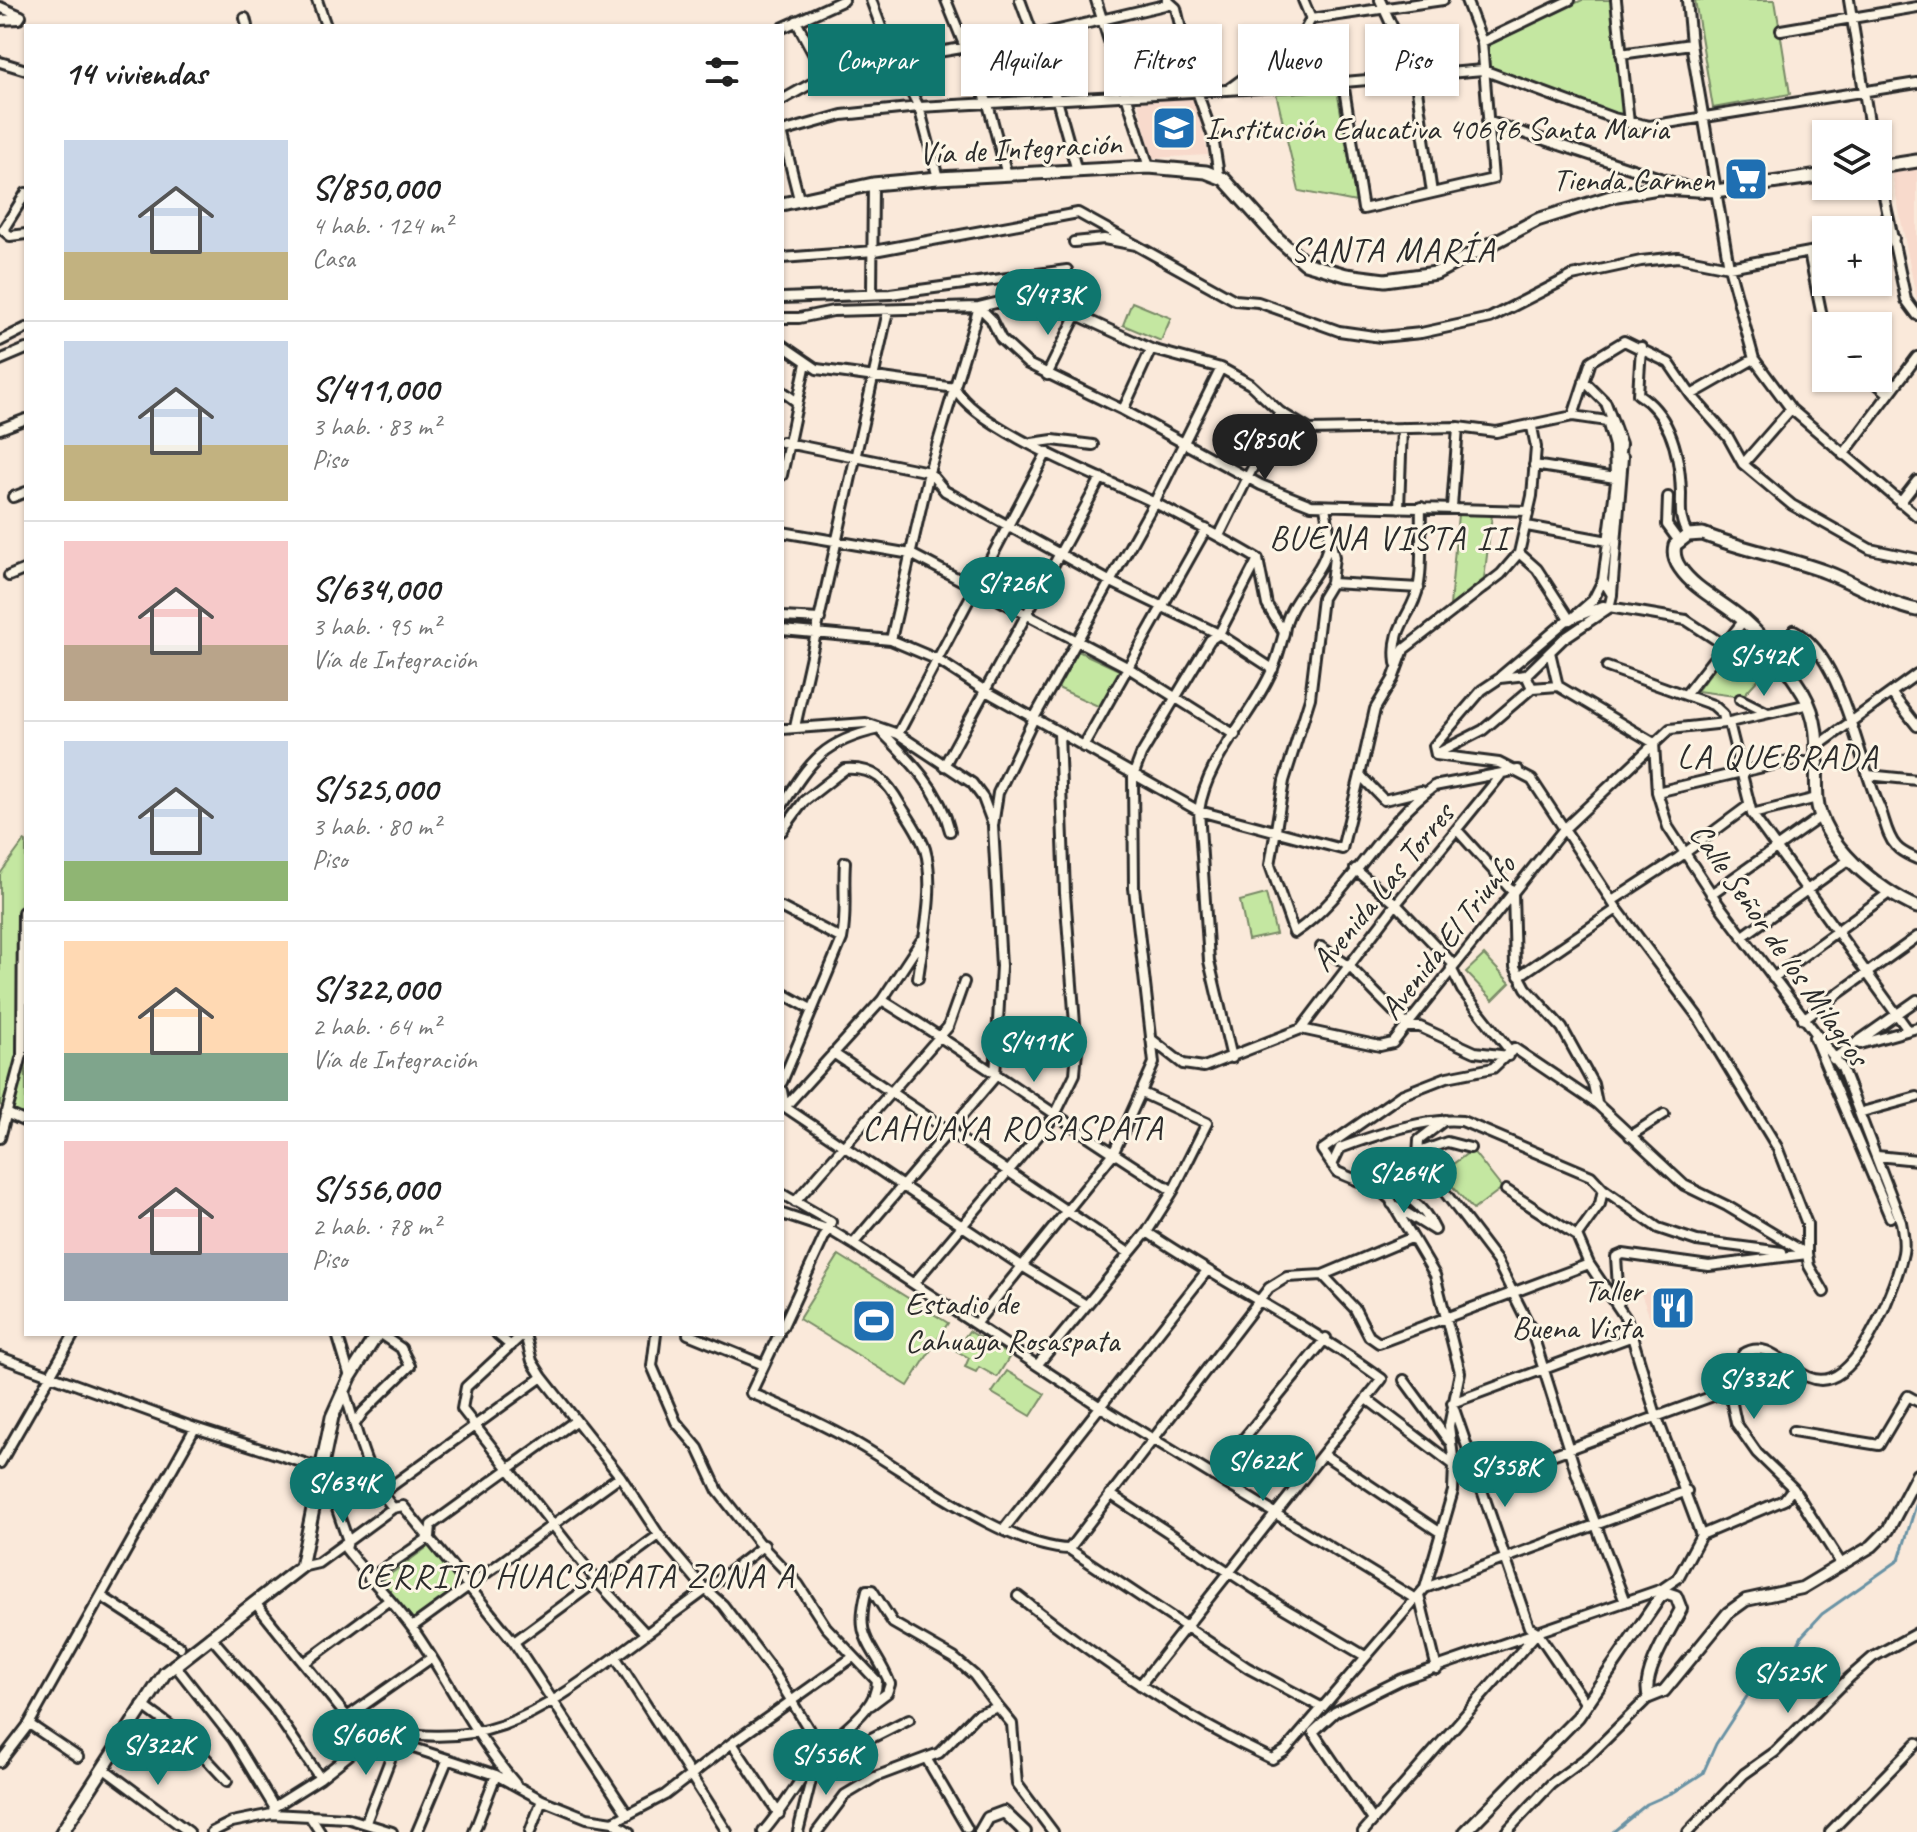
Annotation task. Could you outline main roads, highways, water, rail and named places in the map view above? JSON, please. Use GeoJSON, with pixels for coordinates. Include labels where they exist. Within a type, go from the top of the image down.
{"type":"FeatureCollection","features":[{"type":"Feature","properties":{"kind":"main road"},"geometry":{"type":"LineString","coordinates":[[1892,165],[1917,161]]}},
{"type":"Feature","properties":{"kind":"main road","name":"Vía de Integración"},"geometry":{"type":"LineString","coordinates":[[784,203],[873,184],[938,178],[1149,167],[1219,175],[1297,258],[1317,268],[1378,280],[1436,273],[1537,220],[1572,206],[1639,190],[1685,187],[1716,191],[1812,177]]}},
{"type":"Feature","properties":{"kind":"main road"},"geometry":{"type":"LineString","coordinates":[[1913,903],[1889,893],[1850,859],[1820,817],[1817,798],[1819,745],[1809,704],[1744,620],[1689,580],[1675,560],[1683,537],[1703,534],[1794,560],[1844,579],[1898,606],[1917,610]]}},
{"type":"Feature","properties":{"kind":"main road"},"geometry":{"type":"LineString","coordinates":[[62,1832],[142,1705],[174,1664],[301,1567],[332,1417],[347,1383],[377,1336]]}},
{"type":"Feature","properties":{"kind":"waterway"},"geometry":{"type":"LineString","coordinates":[[1613,1832],[1647,1804],[1674,1792],[1703,1773],[1716,1744],[1757,1681],[1791,1658],[1802,1636],[1822,1614],[1899,1560],[1917,1502]]}},
{"type":"Feature","properties":{"kind":"place","name":"Institución Educativa 40696 Santa Maria"},"geometry":{"type":"Point","coordinates":[1174,128]}},
{"type":"Feature","properties":{"kind":"place","name":"Tienda Carmen"},"geometry":{"type":"Point","coordinates":[1746,179]}},
{"type":"Feature","properties":{"kind":"place","name":"Taller Buena Vista"},"geometry":{"type":"Point","coordinates":[1673,1308]}},
{"type":"Feature","properties":{"kind":"place","name":"Estadio de Cahuaya Rosaspata"},"geometry":{"type":"Point","coordinates":[874,1321]}},
{"type":"Feature","properties":{"kind":"district","name":"SANTA MARÍA"},"geometry":{"type":"Point","coordinates":[1393,249]}},
{"type":"Feature","properties":{"kind":"district","name":"BUENA VISTA II"},"geometry":{"type":"Point","coordinates":[1389,537]}},
{"type":"Feature","properties":{"kind":"district","name":"LA QUEBRADA"},"geometry":{"type":"Point","coordinates":[1778,756]}},
{"type":"Feature","properties":{"kind":"district","name":"CAHUAYA ROSASPATA"},"geometry":{"type":"Point","coordinates":[1013,1127]}},
{"type":"Feature","properties":{"kind":"district","name":"CERRITO HUACSAPATA ZONA A"},"geometry":{"type":"Point","coordinates":[575,1575]}}]}
